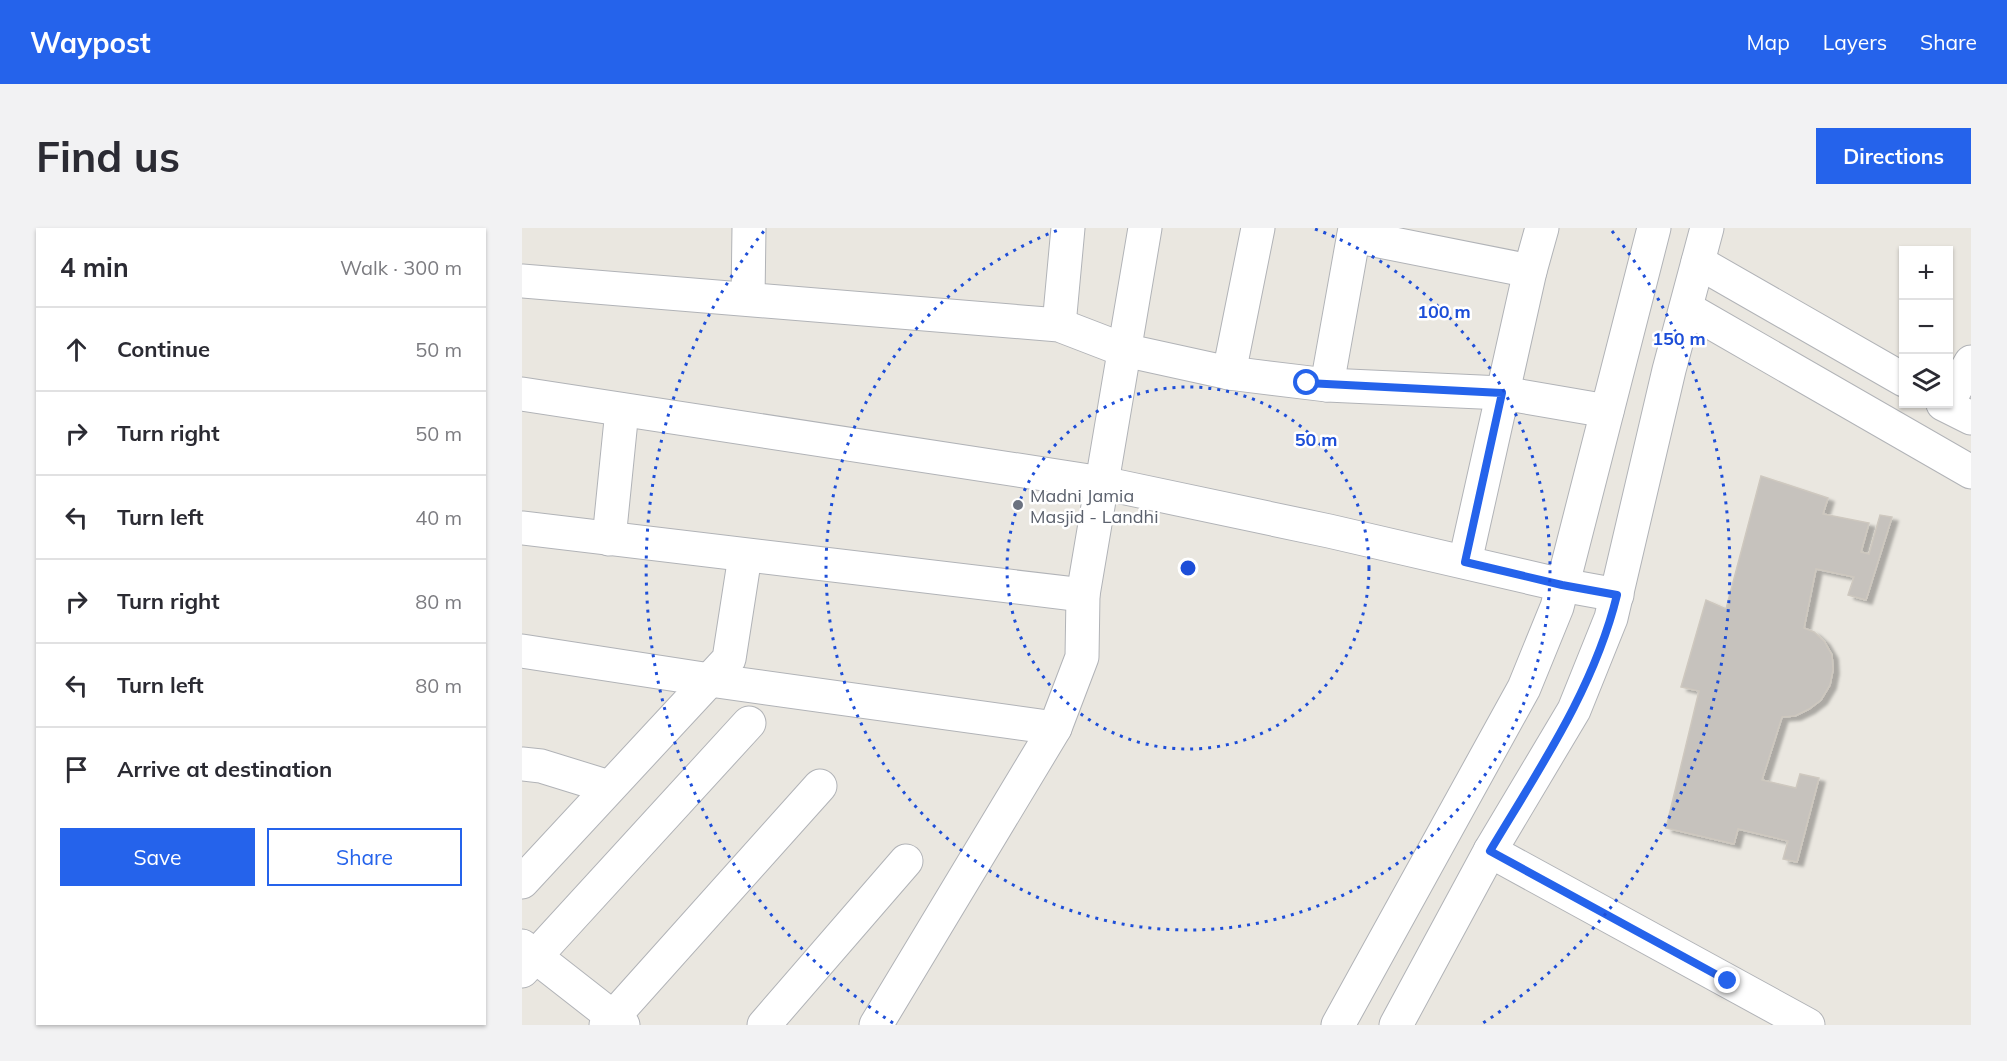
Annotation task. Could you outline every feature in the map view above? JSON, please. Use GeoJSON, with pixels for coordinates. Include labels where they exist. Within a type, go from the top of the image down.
{"type":"FeatureCollection","features":[{"type":"Feature","properties":{"kind":"street"},"geometry":{"type":"LineString","coordinates":[[748,299],[749,228]]}},
{"type":"Feature","properties":{"kind":"street"},"geometry":{"type":"LineString","coordinates":[[1059,325],[1064,228]]}},
{"type":"Feature","properties":{"kind":"street"},"geometry":{"type":"LineString","coordinates":[[876,1025],[1055,728],[1082,657],[1083,595],[1145,228]]}},
{"type":"Feature","properties":{"kind":"street"},"geometry":{"type":"LineString","coordinates":[[1229,373],[1258,228]]}},
{"type":"Feature","properties":{"kind":"street"},"geometry":{"type":"LineString","coordinates":[[1465,562],[1530,271],[1542,228]]}},
{"type":"Feature","properties":{"kind":"street"},"geometry":{"type":"LineString","coordinates":[[1338,1025],[1524,688],[1557,607],[1654,228]]}},
{"type":"Feature","properties":{"kind":"street"},"geometry":{"type":"LineString","coordinates":[[1404,1022],[1490,851],[1574,710],[1611,618],[1669,370],[1707,228]]}},
{"type":"Feature","properties":{"kind":"street"},"geometry":{"type":"LineString","coordinates":[[1327,385],[1354,232],[1530,271]]}},
{"type":"Feature","properties":{"kind":"street"},"geometry":{"type":"LineString","coordinates":[[1698,262],[1899,377]]}},
{"type":"Feature","properties":{"kind":"street"},"geometry":{"type":"LineString","coordinates":[[522,281],[1059,325],[1124,350],[1229,373],[1327,385],[1502,393],[1607,411]]}},
{"type":"Feature","properties":{"kind":"street"},"geometry":{"type":"LineString","coordinates":[[1686,308],[1971,472]]}},
{"type":"Feature","properties":{"kind":"street"},"geometry":{"type":"LineString","coordinates":[[1953,405],[1971,362]]}},
{"type":"Feature","properties":{"kind":"street"},"geometry":{"type":"LineString","coordinates":[[522,394],[1102,483],[1329,531],[1562,585],[1617,595]]}},
{"type":"Feature","properties":{"kind":"street"},"geometry":{"type":"LineString","coordinates":[[609,539],[622,410]]}},
{"type":"Feature","properties":{"kind":"street"},"geometry":{"type":"LineString","coordinates":[[522,528],[1083,595]]}},
{"type":"Feature","properties":{"kind":"street"},"geometry":{"type":"LineString","coordinates":[[522,882],[729,659],[745,556]]}},
{"type":"Feature","properties":{"kind":"street"},"geometry":{"type":"LineString","coordinates":[[522,651],[710,680],[1055,728]]}},
{"type":"Feature","properties":{"kind":"street"},"geometry":{"type":"LineString","coordinates":[[749,723],[526,957],[614,1022],[820,786]]}},
{"type":"Feature","properties":{"kind":"street"},"geometry":{"type":"LineString","coordinates":[[522,764],[541,766],[609,787]]}},
{"type":"Feature","properties":{"kind":"street"},"geometry":{"type":"LineString","coordinates":[[1490,851],[1808,1025]]}},
{"type":"Feature","properties":{"kind":"street"},"geometry":{"type":"LineString","coordinates":[[764,1025],[906,861]]}},
{"type":"Feature","properties":{"kind":"building"},"geometry":{"type":"Polygon","coordinates":[[[1761,476],[1828,498],[1823,514],[1869,523],[1861,552],[1869,554],[1880,515],[1892,517],[1866,600],[1848,595],[1854,577],[1816,569],[1804,628],[1814,632],[1824,641],[1832,655],[1833,670],[1830,685],[1821,700],[1809,709],[1795,716],[1782,717],[1762,780],[1796,788],[1800,774],[1819,778],[1797,862],[1783,859],[1788,841],[1738,829],[1734,844],[1666,828],[1699,691],[1681,687],[1706,600],[1726,609],[1761,476]]]}},
{"type":"Feature","properties":{"kind":"place","name":"Madni Jamia Masjid - Landhi"},"geometry":{"type":"Point","coordinates":[1018,505]}},
{"type":"Feature","properties":{"kind":"route"},"geometry":{"type":"LineString","coordinates":[[1307,383],[1502,393],[1465,562],[1562,585],[1617,595],[1611,618],[1574,710],[1490,851],[1728,981]]}}]}
